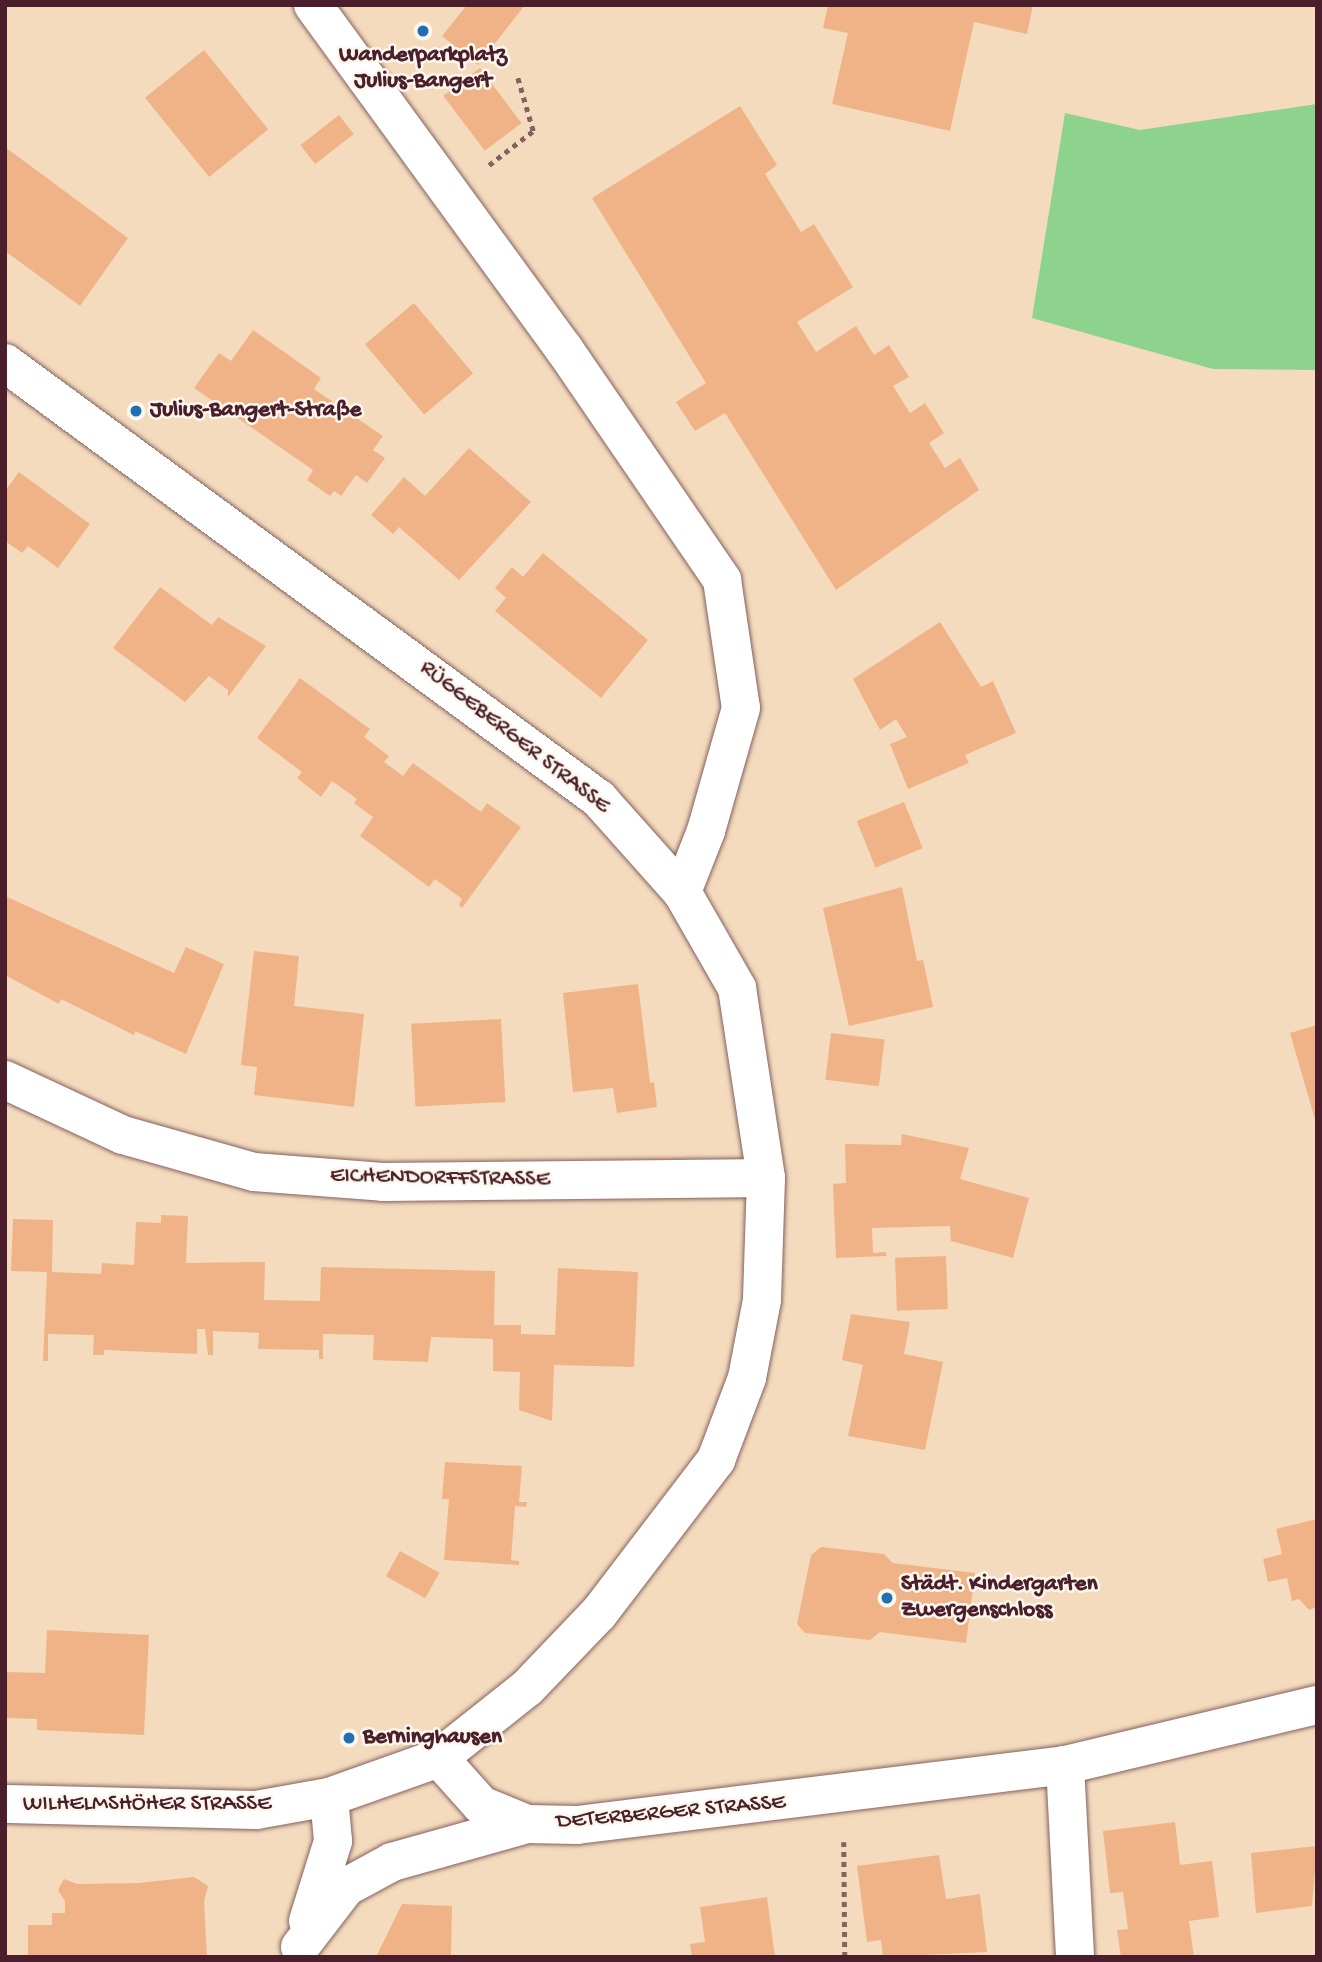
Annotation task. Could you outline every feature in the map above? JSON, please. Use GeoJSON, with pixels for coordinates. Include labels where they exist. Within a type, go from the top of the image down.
{"type":"FeatureCollection","features":[{"type":"Feature","properties":{"kind":"street"},"geometry":{"type":"LineString","coordinates":[[313,5],[564,349],[723,580],[741,708],[706,831],[682,892]]}},
{"type":"Feature","properties":{"kind":"street","name":"RÜGGEBERGER STRASSE"},"geometry":{"type":"LineString","coordinates":[[5,363],[598,799],[682,892],[737,988],[766,1178],[762,1300],[747,1378],[716,1460],[599,1613],[527,1688],[439,1758],[329,1797]]}},
{"type":"Feature","properties":{"kind":"street","name":"EICHENDORFFSTRASSE"},"geometry":{"type":"LineString","coordinates":[[5,1080],[123,1135],[254,1172],[383,1182],[766,1178]]}},
{"type":"Feature","properties":{"kind":"street","name":"DETERBERGER STRASSE"},"geometry":{"type":"LineString","coordinates":[[439,1758],[481,1805],[527,1824],[577,1825],[843,1795],[1065,1765],[1317,1705]]}},
{"type":"Feature","properties":{"kind":"street"},"geometry":{"type":"LineString","coordinates":[[1065,1765],[1075,1957]]}},
{"type":"Feature","properties":{"kind":"street"},"geometry":{"type":"LineString","coordinates":[[299,1952],[333,1841],[329,1797]]}},
{"type":"Feature","properties":{"kind":"street","name":"WILHELMSHÖHER STRASSE"},"geometry":{"type":"LineString","coordinates":[[5,1804],[257,1810],[329,1797]]}},
{"type":"Feature","properties":{"kind":"street"},"geometry":{"type":"LineString","coordinates":[[299,1952],[346,1887],[357,1880],[392,1862],[527,1824]]}},
{"type":"Feature","properties":{"kind":"path"},"geometry":{"type":"LineString","coordinates":[[517,76],[533,131]]}},
{"type":"Feature","properties":{"kind":"path"},"geometry":{"type":"LineString","coordinates":[[843,1795],[845,1957]]}},
{"type":"Feature","properties":{"kind":"green space"},"geometry":{"type":"Polygon","coordinates":[[[1317,104],[1317,370],[1213,369],[1032,318],[1065,113],[1140,130],[1317,104]]]}},
{"type":"Feature","properties":{"kind":"building"},"geometry":{"type":"Polygon","coordinates":[[[467,5],[525,5],[478,65],[442,36],[467,5]]]}},
{"type":"Feature","properties":{"kind":"building"},"geometry":{"type":"Polygon","coordinates":[[[828,5],[1033,5],[1027,34],[974,22],[950,131],[832,104],[848,33],[823,28],[828,5]]]}},
{"type":"Feature","properties":{"kind":"building"},"geometry":{"type":"Polygon","coordinates":[[[204,50],[268,129],[209,177],[145,98],[204,50]]]}},
{"type":"Feature","properties":{"kind":"building"},"geometry":{"type":"Polygon","coordinates":[[[480,68],[522,123],[485,151],[443,96],[480,68]]]}},
{"type":"Feature","properties":{"kind":"building"},"geometry":{"type":"Polygon","coordinates":[[[740,106],[777,165],[765,174],[801,232],[814,224],[853,287],[797,322],[816,352],[856,326],[874,355],[889,345],[909,377],[893,386],[910,413],[925,403],[944,433],[929,443],[945,468],[960,458],[979,490],[836,590],[725,413],[695,431],[676,402],[706,383],[592,198],[740,106]]]}},
{"type":"Feature","properties":{"kind":"building"},"geometry":{"type":"Polygon","coordinates":[[[339,115],[354,134],[315,164],[300,145],[339,115]]]}},
{"type":"Feature","properties":{"kind":"building"},"geometry":{"type":"Polygon","coordinates":[[[5,147],[128,238],[80,306],[5,251],[5,147]]]}},
{"type":"Feature","properties":{"kind":"building"},"geometry":{"type":"Polygon","coordinates":[[[414,303],[473,373],[424,415],[365,344],[414,303]]]}},
{"type":"Feature","properties":{"kind":"building"},"geometry":{"type":"Polygon","coordinates":[[[253,330],[321,378],[314,389],[383,436],[373,450],[385,458],[367,483],[356,475],[341,496],[334,491],[330,496],[307,480],[313,470],[194,388],[219,353],[231,361],[253,330]]]}},
{"type":"Feature","properties":{"kind":"building"},"geometry":{"type":"Polygon","coordinates":[[[469,448],[531,502],[459,580],[399,527],[393,534],[371,515],[404,477],[425,496],[469,448]]]}},
{"type":"Feature","properties":{"kind":"building"},"geometry":{"type":"Polygon","coordinates":[[[19,472],[90,524],[58,568],[28,546],[22,553],[5,541],[5,491],[19,472]]]}},
{"type":"Feature","properties":{"kind":"building"},"geometry":{"type":"Polygon","coordinates":[[[543,553],[648,640],[601,698],[495,611],[506,598],[495,588],[512,567],[523,577],[543,553]]]}},
{"type":"Feature","properties":{"kind":"building"},"geometry":{"type":"Polygon","coordinates":[[[160,587],[212,625],[218,617],[266,646],[228,697],[228,690],[209,676],[185,702],[113,648],[160,587]]]}},
{"type":"Feature","properties":{"kind":"building"},"geometry":{"type":"Polygon","coordinates":[[[940,622],[981,687],[993,681],[1016,733],[965,755],[969,763],[908,789],[890,744],[907,737],[896,719],[880,730],[853,679],[940,622]]]}},
{"type":"Feature","properties":{"kind":"building"},"geometry":{"type":"Polygon","coordinates":[[[300,678],[370,729],[364,737],[389,756],[384,762],[403,776],[413,763],[481,812],[487,803],[521,827],[462,908],[459,905],[462,899],[435,879],[429,887],[360,836],[373,817],[354,803],[357,799],[332,781],[321,797],[297,778],[302,772],[257,738],[300,678]]]}},
{"type":"Feature","properties":{"kind":"building"},"geometry":{"type":"Polygon","coordinates":[[[904,802],[923,848],[875,867],[857,821],[904,802]]]}},
{"type":"Feature","properties":{"kind":"building"},"geometry":{"type":"Polygon","coordinates":[[[902,887],[917,961],[923,960],[933,1007],[849,1026],[823,908],[902,887]]]}},
{"type":"Feature","properties":{"kind":"building"},"geometry":{"type":"Polygon","coordinates":[[[5,896],[174,973],[186,947],[224,964],[186,1054],[135,1031],[134,1035],[61,999],[59,1004],[5,975],[5,896]]]}},
{"type":"Feature","properties":{"kind":"building"},"geometry":{"type":"Polygon","coordinates":[[[254,951],[299,956],[294,1006],[364,1014],[354,1107],[254,1095],[257,1067],[241,1065],[254,951]]]}},
{"type":"Feature","properties":{"kind":"building"},"geometry":{"type":"Polygon","coordinates":[[[638,984],[650,1083],[654,1082],[657,1107],[617,1113],[613,1088],[573,1092],[563,993],[638,984]]]}},
{"type":"Feature","properties":{"kind":"building"},"geometry":{"type":"Polygon","coordinates":[[[501,1019],[505,1102],[415,1107],[411,1024],[501,1019]]]}},
{"type":"Feature","properties":{"kind":"building"},"geometry":{"type":"Polygon","coordinates":[[[1317,1025],[1317,1123],[1316,1123],[1290,1033],[1317,1025]]]}},
{"type":"Feature","properties":{"kind":"building"},"geometry":{"type":"Polygon","coordinates":[[[831,1033],[885,1040],[879,1086],[825,1080],[831,1033]]]}},
{"type":"Feature","properties":{"kind":"building"},"geometry":{"type":"Polygon","coordinates":[[[902,1134],[969,1148],[960,1179],[1029,1198],[1013,1258],[951,1241],[950,1226],[872,1228],[873,1253],[886,1252],[886,1256],[836,1258],[833,1184],[846,1183],[845,1144],[901,1145],[902,1134]]]}},
{"type":"Feature","properties":{"kind":"building"},"geometry":{"type":"Polygon","coordinates":[[[161,1215],[188,1216],[186,1263],[265,1262],[264,1300],[320,1301],[321,1267],[495,1271],[494,1325],[521,1325],[521,1334],[555,1335],[558,1268],[638,1272],[634,1367],[554,1365],[552,1421],[519,1410],[520,1372],[493,1371],[493,1339],[431,1337],[428,1362],[373,1360],[374,1335],[323,1334],[323,1359],[319,1359],[319,1350],[258,1349],[259,1333],[213,1331],[213,1355],[208,1355],[205,1329],[197,1329],[197,1354],[104,1350],[104,1355],[93,1355],[94,1335],[48,1334],[48,1361],[43,1361],[47,1272],[11,1271],[13,1219],[53,1220],[52,1272],[101,1274],[102,1263],[134,1265],[136,1222],[161,1223],[161,1215]]]}},
{"type":"Feature","properties":{"kind":"building"},"geometry":{"type":"Polygon","coordinates":[[[946,1256],[948,1309],[897,1311],[895,1258],[946,1256]]]}},
{"type":"Feature","properties":{"kind":"building"},"geometry":{"type":"Polygon","coordinates":[[[851,1314],[910,1322],[904,1354],[943,1362],[925,1450],[848,1436],[863,1365],[842,1360],[851,1314]]]}},
{"type":"Feature","properties":{"kind":"building"},"geometry":{"type":"Polygon","coordinates":[[[445,1462],[522,1466],[519,1502],[527,1502],[526,1507],[515,1506],[511,1560],[519,1561],[519,1565],[444,1560],[449,1499],[442,1499],[445,1462]]]}},
{"type":"Feature","properties":{"kind":"building"},"geometry":{"type":"Polygon","coordinates":[[[1317,1519],[1317,1607],[1309,1610],[1299,1599],[1292,1601],[1287,1578],[1268,1582],[1263,1559],[1282,1554],[1276,1529],[1317,1519]]]}},
{"type":"Feature","properties":{"kind":"building","name":"Städt. Kindergarten Zwergenschloss"},"geometry":{"type":"Polygon","coordinates":[[[821,1547],[884,1554],[893,1563],[975,1573],[966,1643],[880,1632],[870,1640],[805,1633],[797,1624],[811,1555],[821,1547]]]}},
{"type":"Feature","properties":{"kind":"building"},"geometry":{"type":"Polygon","coordinates":[[[400,1551],[439,1573],[425,1598],[386,1576],[400,1551]]]}},
{"type":"Feature","properties":{"kind":"building"},"geometry":{"type":"Polygon","coordinates":[[[47,1630],[149,1635],[144,1735],[37,1730],[37,1719],[5,1718],[5,1672],[45,1673],[47,1630]]]}},
{"type":"Feature","properties":{"kind":"building"},"geometry":{"type":"Polygon","coordinates":[[[1175,1822],[1180,1865],[1212,1861],[1219,1917],[1189,1921],[1194,1957],[1121,1957],[1117,1930],[1128,1929],[1123,1892],[1110,1893],[1103,1831],[1175,1822]]]}},
{"type":"Feature","properties":{"kind":"building"},"geometry":{"type":"Polygon","coordinates":[[[1317,1846],[1312,1906],[1256,1913],[1251,1853],[1317,1846]]]}},
{"type":"Feature","properties":{"kind":"building"},"geometry":{"type":"Polygon","coordinates":[[[939,1855],[946,1899],[980,1894],[987,1952],[883,1957],[881,1940],[867,1942],[857,1866],[939,1855]]]}},
{"type":"Feature","properties":{"kind":"building"},"geometry":{"type":"Polygon","coordinates":[[[194,1877],[208,1886],[204,1901],[207,1957],[28,1957],[28,1925],[52,1925],[52,1913],[65,1913],[65,1901],[58,1890],[64,1879],[77,1884],[139,1883],[194,1877]]]}},
{"type":"Feature","properties":{"kind":"building"},"geometry":{"type":"Polygon","coordinates":[[[767,1897],[775,1957],[692,1957],[690,1944],[705,1942],[700,1907],[767,1897]]]}},
{"type":"Feature","properties":{"kind":"building"},"geometry":{"type":"Polygon","coordinates":[[[402,1904],[452,1906],[451,1957],[376,1957],[402,1904]]]}},
{"type":"Feature","properties":{"kind":"place","name":"Wanderparkplatz Julius-Bangert"},"geometry":{"type":"Point","coordinates":[423,31]}},
{"type":"Feature","properties":{"kind":"place","name":"Julius-Bangert-Straße"},"geometry":{"type":"Point","coordinates":[136,411]}},
{"type":"Feature","properties":{"kind":"place","name":"Städt. Kindergarten Zwergenschloss"},"geometry":{"type":"Point","coordinates":[887,1598]}},
{"type":"Feature","properties":{"kind":"place","name":"Berninghausen"},"geometry":{"type":"Point","coordinates":[349,1738]}}]}
